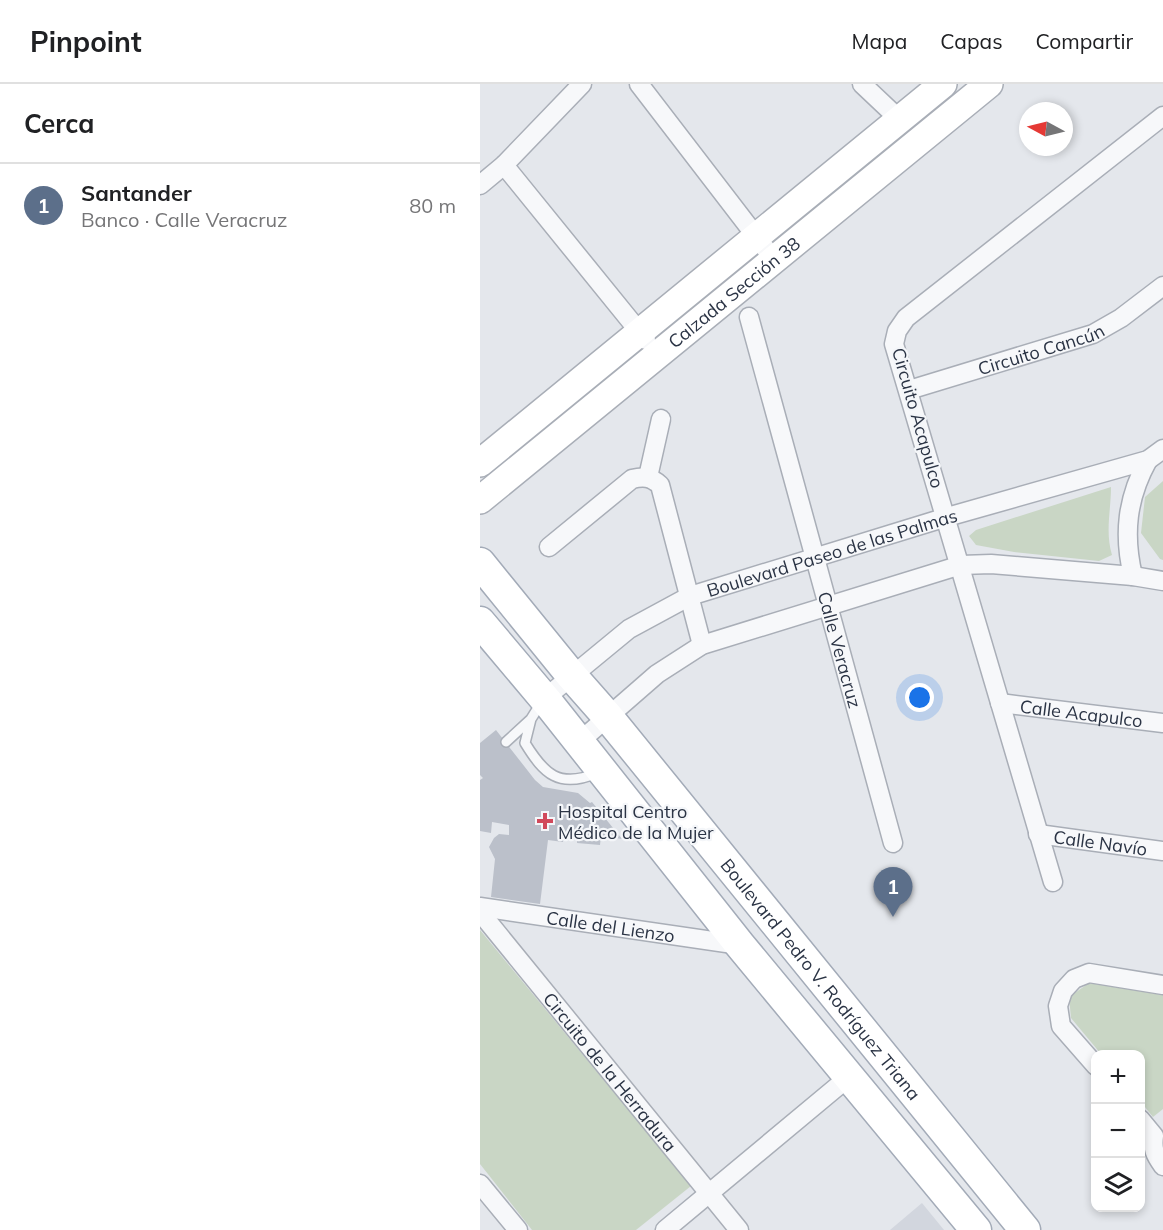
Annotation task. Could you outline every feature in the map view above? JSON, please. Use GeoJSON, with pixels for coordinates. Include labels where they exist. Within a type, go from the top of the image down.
{"type":"FeatureCollection","features":[{"type":"Feature","properties":{"kind":"main road","name":"Boulevard Pedro V. Rodríguez Triana"},"geometry":{"type":"LineString","coordinates":[[480,563],[1025,1230]]}},
{"type":"Feature","properties":{"kind":"main road"},"geometry":{"type":"LineString","coordinates":[[480,622],[538,709],[579,742],[740,945],[974,1229]]}},
{"type":"Feature","properties":{"kind":"street"},"geometry":{"type":"LineString","coordinates":[[480,184],[504,165],[582,84]]}},
{"type":"Feature","properties":{"kind":"street"},"geometry":{"type":"LineString","coordinates":[[639,84],[775,261]]}},
{"type":"Feature","properties":{"kind":"street"},"geometry":{"type":"LineString","coordinates":[[862,84],[899,119]]}},
{"type":"Feature","properties":{"kind":"street","name":"Calzada Sección 38"},"geometry":{"type":"LineString","coordinates":[[480,463],[944,84]]}},
{"type":"Feature","properties":{"kind":"street","name":"Calzada Sección 38"},"geometry":{"type":"LineString","coordinates":[[480,500],[989,84]]}},
{"type":"Feature","properties":{"kind":"street","name":"Circuito Acapulco"},"geometry":{"type":"LineString","coordinates":[[1053,882],[894,344],[897,331],[906,318],[1163,116]]}},
{"type":"Feature","properties":{"kind":"street"},"geometry":{"type":"LineString","coordinates":[[504,165],[657,354]]}},
{"type":"Feature","properties":{"kind":"street","name":"Circuito Cancún"},"geometry":{"type":"LineString","coordinates":[[909,390],[1093,334],[1121,318],[1163,286]]}},
{"type":"Feature","properties":{"kind":"street","name":"Calle Veracruz"},"geometry":{"type":"LineString","coordinates":[[749,317],[893,843]]}},
{"type":"Feature","properties":{"kind":"street"},"geometry":{"type":"LineString","coordinates":[[648,477],[661,419]]}},
{"type":"Feature","properties":{"kind":"street"},"geometry":{"type":"LineString","coordinates":[[1133,576],[1126,537],[1128,516],[1138,478],[1148,460],[1163,449]]}},
{"type":"Feature","properties":{"kind":"street","name":"Boulevard Paseo de las Palmas"},"geometry":{"type":"LineString","coordinates":[[538,709],[571,675],[629,629],[690,596],[947,517],[1148,460]]}},
{"type":"Feature","properties":{"kind":"street"},"geometry":{"type":"LineString","coordinates":[[549,547],[632,480],[648,477],[660,485],[702,645]]}},
{"type":"Feature","properties":{"kind":"street"},"geometry":{"type":"LineString","coordinates":[[579,742],[657,674],[702,645],[961,565],[991,564],[1133,576],[1163,581]]}},
{"type":"Feature","properties":{"kind":"street","name":"Calle Acapulco"},"geometry":{"type":"LineString","coordinates":[[1000,703],[1163,723]]}},
{"type":"Feature","properties":{"kind":"street","name":"Calle Navío"},"geometry":{"type":"LineString","coordinates":[[1038,834],[1163,851]]}},
{"type":"Feature","properties":{"kind":"street","name":"Calle del Lienzo"},"geometry":{"type":"LineString","coordinates":[[480,906],[740,945]]}},
{"type":"Feature","properties":{"kind":"street","name":"Circuito de la Herradura"},"geometry":{"type":"LineString","coordinates":[[480,912],[739,1230]]}},
{"type":"Feature","properties":{"kind":"street"},"geometry":{"type":"LineString","coordinates":[[1091,1061],[1061,1026],[1058,1006],[1063,991],[1074,979],[1089,973],[1163,985]]}},
{"type":"Feature","properties":{"kind":"street"},"geometry":{"type":"LineString","coordinates":[[664,1230],[850,1076]]}},
{"type":"Feature","properties":{"kind":"street"},"geometry":{"type":"LineString","coordinates":[[1154,1128],[1155,1155],[1163,1166]]}},
{"type":"Feature","properties":{"kind":"street"},"geometry":{"type":"LineString","coordinates":[[480,1184],[518,1230]]}},
{"type":"Feature","properties":{"kind":"lane"},"geometry":{"type":"LineString","coordinates":[[506,742],[538,709]]}},
{"type":"Feature","properties":{"kind":"lane"},"geometry":{"type":"LineString","coordinates":[[538,709],[525,743],[546,772],[559,779],[582,779],[602,771]]}},
{"type":"Feature","properties":{"kind":"shaded area"},"geometry":{"type":"Polygon","coordinates":[[[922,1203],[944,1230],[890,1230],[922,1203]]]}},
{"type":"Feature","properties":{"kind":"green space"},"geometry":{"type":"Polygon","coordinates":[[[1163,481],[1163,560],[1141,533],[1145,497],[1163,481]]]}},
{"type":"Feature","properties":{"kind":"green space"},"geometry":{"type":"Polygon","coordinates":[[[1111,487],[1109,529],[1112,555],[1099,561],[1014,552],[976,545],[969,536],[976,530],[1111,487]]]}},
{"type":"Feature","properties":{"kind":"green space"},"geometry":{"type":"Polygon","coordinates":[[[480,930],[691,1186],[636,1230],[532,1230],[480,1164],[480,930]]]}},
{"type":"Feature","properties":{"kind":"green space"},"geometry":{"type":"Polygon","coordinates":[[[1089,983],[1163,995],[1163,1109],[1153,1117],[1145,1107],[1145,1050],[1098,1050],[1071,1018],[1069,997],[1089,983]]]}},
{"type":"Feature","properties":{"kind":"building","name":"Hospital Centro Médico de la Mujer"},"geometry":{"type":"Polygon","coordinates":[[[496,730],[543,787],[578,793],[590,803],[592,802],[622,839],[601,836],[600,845],[577,843],[578,834],[564,832],[563,842],[548,840],[540,904],[491,897],[495,859],[489,847],[499,834],[509,835],[509,825],[492,822],[491,833],[480,831],[480,780],[483,778],[480,775],[480,743],[496,730]]]}},
{"type":"Feature","properties":{"kind":"place","name":"Hospital Centro Médico de la Mujer"},"geometry":{"type":"Point","coordinates":[545,821]}},
{"type":"Feature","properties":{"kind":"place","name":"Santander"},"geometry":{"type":"Point","coordinates":[893,917]}}]}
